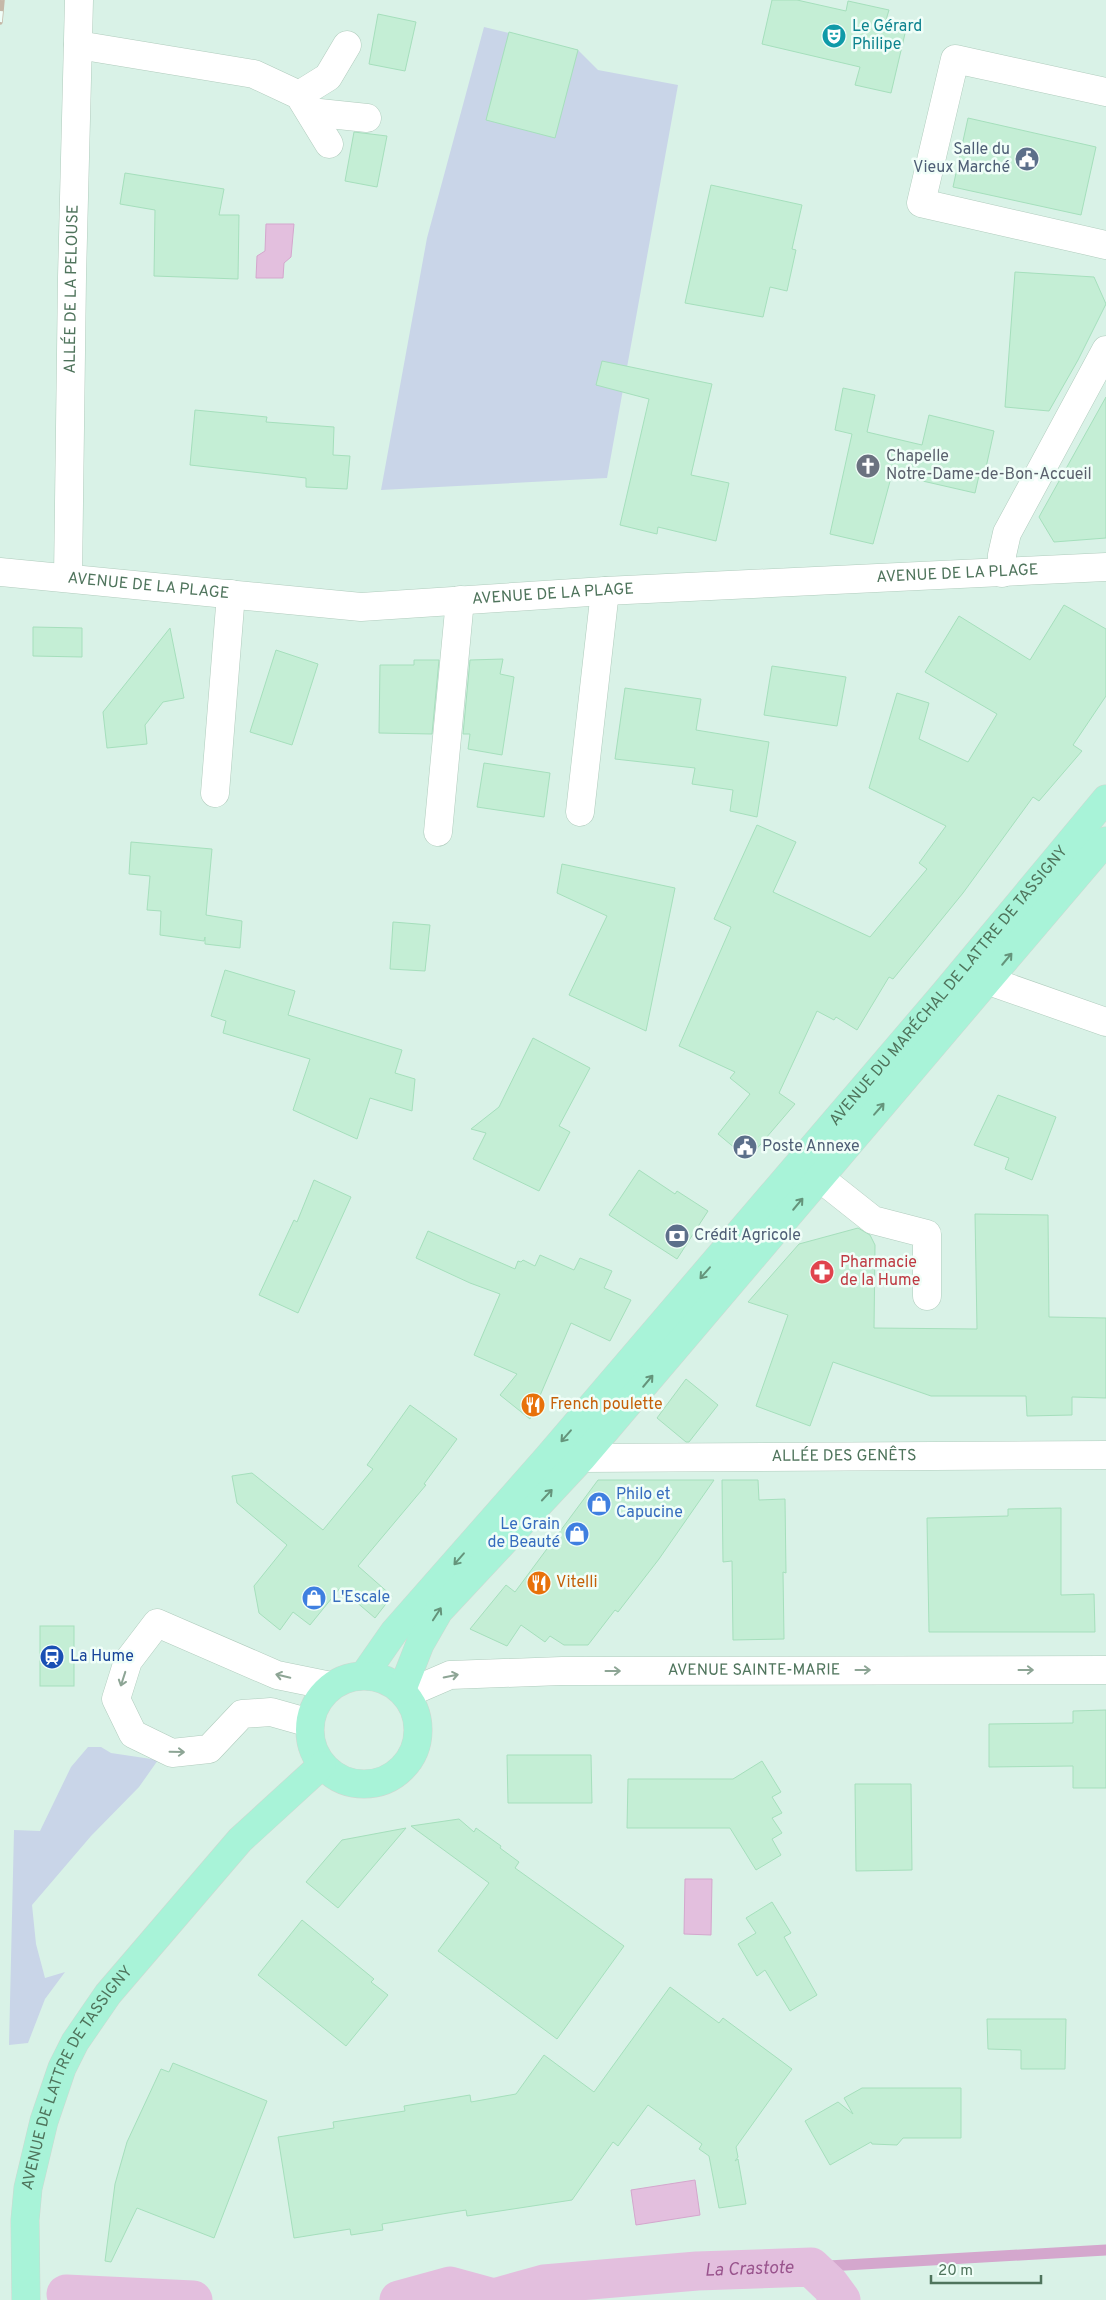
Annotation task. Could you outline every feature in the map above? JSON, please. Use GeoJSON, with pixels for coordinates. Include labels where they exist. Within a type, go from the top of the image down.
{"type":"FeatureCollection","features":[{"type":"Feature","properties":{"kind":"main road","name":"AVENUE DU MARÉCHAL DE LATTRE DE TASSIGNY"},"geometry":{"type":"LineString","coordinates":[[364,1675],[394,1632],[548,1457],[936,1003],[1106,800]]}},
{"type":"Feature","properties":{"kind":"main road","name":"AVENUE DU MARÉCHAL DE LATTRE DE TASSIGNY"},"geometry":{"type":"LineString","coordinates":[[404,1692],[420,1644],[439,1611],[582,1458],[1106,841]]}},
{"type":"Feature","properties":{"kind":"main road"},"geometry":{"type":"LineString","coordinates":[[364,1675],[378,1677],[391,1682],[404,1692],[415,1710],[419,1728],[416,1747],[408,1763],[394,1776],[384,1781],[363,1785],[341,1779],[322,1765],[313,1746],[310,1723],[321,1697],[331,1686],[341,1680],[364,1675]]}},
{"type":"Feature","properties":{"kind":"main road","name":"AVENUE DE LATTRE DE TASSIGNY"},"geometry":{"type":"LineString","coordinates":[[26,2300],[25,2220],[28,2188],[44,2121],[62,2068],[75,2042],[108,1994],[240,1840],[322,1765]]}},
{"type":"Feature","properties":{"kind":"street","name":"ALLÉE DE LA PELOUSE"},"geometry":{"type":"LineString","coordinates":[[68,578],[72,277],[79,0]]}},
{"type":"Feature","properties":{"kind":"street"},"geometry":{"type":"LineString","coordinates":[[78,45],[254,74],[305,103],[367,118]]}},
{"type":"Feature","properties":{"kind":"street"},"geometry":{"type":"LineString","coordinates":[[305,103],[328,77],[347,45]]}},
{"type":"Feature","properties":{"kind":"street"},"geometry":{"type":"LineString","coordinates":[[1106,92],[955,59],[921,203],[1106,245]]}},
{"type":"Feature","properties":{"kind":"street"},"geometry":{"type":"LineString","coordinates":[[305,103],[329,144]]}},
{"type":"Feature","properties":{"kind":"street"},"geometry":{"type":"LineString","coordinates":[[1002,573],[1002,555],[1007,533],[1106,350]]}},
{"type":"Feature","properties":{"kind":"street","name":"AVENUE DE LA PLAGE"},"geometry":{"type":"LineString","coordinates":[[0,572],[361,607],[605,591],[1106,567]]}},
{"type":"Feature","properties":{"kind":"street"},"geometry":{"type":"LineString","coordinates":[[580,812],[605,591]]}},
{"type":"Feature","properties":{"kind":"street"},"geometry":{"type":"LineString","coordinates":[[216,793],[231,594]]}},
{"type":"Feature","properties":{"kind":"street"},"geometry":{"type":"LineString","coordinates":[[438,832],[460,600]]}},
{"type":"Feature","properties":{"kind":"street"},"geometry":{"type":"LineString","coordinates":[[989,981],[1106,1022]]}},
{"type":"Feature","properties":{"kind":"street"},"geometry":{"type":"LineString","coordinates":[[820,1178],[873,1220],[927,1234],[927,1296]]}},
{"type":"Feature","properties":{"kind":"street","name":"ALLÉE DES GENÊTS"},"geometry":{"type":"LineString","coordinates":[[582,1458],[1106,1455]]}},
{"type":"Feature","properties":{"kind":"street"},"geometry":{"type":"LineString","coordinates":[[310,1723],[272,1712],[242,1714],[209,1749],[172,1753],[133,1734],[116,1699],[128,1661],[157,1623],[277,1675],[331,1686]]}},
{"type":"Feature","properties":{"kind":"street","name":"AVENUE SAINTE-MARIE"},"geometry":{"type":"LineString","coordinates":[[404,1692],[450,1674],[562,1671],[1106,1670]]}},
{"type":"Feature","properties":{"kind":"shaded area"},"geometry":{"type":"Polygon","coordinates":[[[0,0],[1106,0],[1106,2300],[0,2300],[0,0]]]}},
{"type":"Feature","properties":{"kind":"shaded area"},"geometry":{"type":"Polygon","coordinates":[[[484,27],[578,50],[598,70],[678,85],[607,478],[381,490],[427,238],[484,27]]]}},
{"type":"Feature","properties":{"kind":"shaded area"},"geometry":{"type":"Polygon","coordinates":[[[266,224],[294,224],[291,257],[284,263],[283,278],[256,278],[257,256],[265,251],[266,224]]]}},
{"type":"Feature","properties":{"kind":"shaded area"},"geometry":{"type":"Polygon","coordinates":[[[88,1747],[101,1747],[111,1753],[158,1760],[139,1787],[91,1836],[32,1905],[36,1944],[45,1978],[65,1972],[45,1999],[28,2043],[9,2045],[14,1830],[40,1831],[71,1767],[88,1747]]]}},
{"type":"Feature","properties":{"kind":"shaded area"},"geometry":{"type":"Polygon","coordinates":[[[685,1879],[712,1879],[711,1935],[684,1934],[685,1879]]]}},
{"type":"Feature","properties":{"kind":"shaded area"},"geometry":{"type":"Polygon","coordinates":[[[695,2180],[700,2215],[636,2225],[631,2190],[695,2180]]]}},
{"type":"Feature","properties":{"kind":"building","name":"Le Gérard Philipe"},"geometry":{"type":"Polygon","coordinates":[[[772,0],[797,0],[846,11],[848,1],[889,10],[886,20],[907,25],[891,93],[855,85],[860,67],[762,44],[772,0]]]}},
{"type":"Feature","properties":{"kind":"building"},"geometry":{"type":"Polygon","coordinates":[[[378,14],[416,22],[405,71],[369,64],[378,14]]]}},
{"type":"Feature","properties":{"kind":"building"},"geometry":{"type":"Polygon","coordinates":[[[509,32],[578,50],[555,138],[486,120],[509,32]]]}},
{"type":"Feature","properties":{"kind":"building","name":"Salle du Vieux Marché"},"geometry":{"type":"Polygon","coordinates":[[[968,118],[1096,147],[1081,215],[953,187],[968,118]]]}},
{"type":"Feature","properties":{"kind":"building"},"geometry":{"type":"Polygon","coordinates":[[[354,132],[387,136],[377,187],[345,181],[354,132]]]}},
{"type":"Feature","properties":{"kind":"building"},"geometry":{"type":"Polygon","coordinates":[[[125,173],[224,189],[219,215],[239,215],[238,279],[154,276],[155,210],[120,204],[125,173]]]}},
{"type":"Feature","properties":{"kind":"building"},"geometry":{"type":"Polygon","coordinates":[[[711,185],[802,205],[792,249],[796,250],[787,291],[770,287],[763,317],[685,303],[711,185]]]}},
{"type":"Feature","properties":{"kind":"building"},"geometry":{"type":"Polygon","coordinates":[[[1015,272],[1094,277],[1106,304],[1078,360],[1049,411],[1005,407],[1015,272]]]}},
{"type":"Feature","properties":{"kind":"building"},"geometry":{"type":"Polygon","coordinates":[[[602,361],[712,384],[691,475],[729,483],[716,541],[658,527],[657,534],[620,525],[649,399],[596,385],[602,361]]]}},
{"type":"Feature","properties":{"kind":"building"},"geometry":{"type":"Polygon","coordinates":[[[843,388],[875,395],[867,432],[922,445],[929,415],[994,431],[985,472],[980,471],[975,493],[892,474],[873,544],[830,534],[852,434],[835,430],[843,388]]]}},
{"type":"Feature","properties":{"kind":"building"},"geometry":{"type":"Polygon","coordinates":[[[1106,397],[1106,538],[1054,542],[1039,517],[1106,397]]]}},
{"type":"Feature","properties":{"kind":"building"},"geometry":{"type":"Polygon","coordinates":[[[195,410],[267,417],[266,422],[334,427],[333,455],[350,456],[347,489],[306,487],[306,478],[190,465],[195,410]]]}},
{"type":"Feature","properties":{"kind":"building"},"geometry":{"type":"Polygon","coordinates":[[[1064,605],[1106,629],[1106,696],[1073,745],[1082,751],[1039,801],[1033,797],[963,893],[893,979],[889,977],[857,1030],[836,1017],[834,1020],[817,1011],[779,1093],[795,1104],[748,1159],[718,1134],[750,1094],[730,1078],[735,1072],[679,1046],[731,927],[714,919],[757,825],[796,842],[773,892],[870,937],[927,869],[919,863],[946,826],[869,788],[897,693],[929,703],[919,739],[968,762],[997,714],[925,672],[959,616],[1030,660],[1064,605]]]}},
{"type":"Feature","properties":{"kind":"building"},"geometry":{"type":"Polygon","coordinates":[[[33,627],[82,628],[82,657],[33,656],[33,627]]]}},
{"type":"Feature","properties":{"kind":"building"},"geometry":{"type":"Polygon","coordinates":[[[170,628],[184,698],[163,702],[145,725],[147,744],[107,748],[103,712],[170,628]]]}},
{"type":"Feature","properties":{"kind":"building"},"geometry":{"type":"Polygon","coordinates":[[[276,650],[318,664],[292,745],[250,732],[276,650]]]}},
{"type":"Feature","properties":{"kind":"building"},"geometry":{"type":"Polygon","coordinates":[[[503,659],[500,674],[514,677],[502,755],[468,749],[470,734],[463,734],[470,660],[503,659]]]}},
{"type":"Feature","properties":{"kind":"building"},"geometry":{"type":"Polygon","coordinates":[[[414,660],[439,660],[432,734],[379,733],[380,665],[414,665],[414,660]]]}},
{"type":"Feature","properties":{"kind":"building"},"geometry":{"type":"Polygon","coordinates":[[[772,666],[846,677],[837,726],[764,715],[772,666]]]}},
{"type":"Feature","properties":{"kind":"building"},"geometry":{"type":"Polygon","coordinates":[[[625,688],[701,699],[696,730],[769,742],[757,817],[730,811],[733,790],[692,784],[695,768],[615,759],[625,688]]]}},
{"type":"Feature","properties":{"kind":"building"},"geometry":{"type":"Polygon","coordinates":[[[484,763],[550,773],[544,817],[477,807],[484,763]]]}},
{"type":"Feature","properties":{"kind":"building"},"geometry":{"type":"Polygon","coordinates":[[[131,842],[212,849],[206,915],[242,921],[240,948],[205,944],[205,937],[204,941],[160,935],[161,911],[147,910],[150,876],[129,874],[131,842]]]}},
{"type":"Feature","properties":{"kind":"building"},"geometry":{"type":"Polygon","coordinates":[[[562,864],[675,888],[646,1031],[569,995],[607,916],[557,893],[562,864]]]}},
{"type":"Feature","properties":{"kind":"building"},"geometry":{"type":"Polygon","coordinates":[[[393,922],[430,925],[425,971],[390,969],[393,922]]]}},
{"type":"Feature","properties":{"kind":"building"},"geometry":{"type":"Polygon","coordinates":[[[225,970],[295,991],[288,1015],[402,1050],[395,1073],[415,1079],[412,1111],[370,1098],[357,1139],[293,1110],[310,1059],[223,1033],[226,1021],[211,1016],[225,970]]]}},
{"type":"Feature","properties":{"kind":"building"},"geometry":{"type":"Polygon","coordinates":[[[533,1038],[590,1068],[559,1126],[570,1132],[539,1191],[473,1159],[486,1133],[471,1129],[499,1107],[533,1038]]]}},
{"type":"Feature","properties":{"kind":"building"},"geometry":{"type":"Polygon","coordinates":[[[998,1095],[1056,1117],[1032,1180],[1005,1169],[1009,1158],[974,1145],[998,1095]]]}},
{"type":"Feature","properties":{"kind":"building"},"geometry":{"type":"Polygon","coordinates":[[[639,1170],[675,1194],[677,1191],[708,1211],[677,1259],[609,1215],[639,1170]]]}},
{"type":"Feature","properties":{"kind":"building"},"geometry":{"type":"Polygon","coordinates":[[[314,1180],[351,1197],[298,1313],[259,1295],[294,1220],[297,1222],[314,1180]]]}},
{"type":"Feature","properties":{"kind":"building"},"geometry":{"type":"Polygon","coordinates":[[[975,1214],[1048,1215],[1049,1317],[1106,1318],[1106,1398],[1072,1397],[1072,1415],[1027,1416],[1026,1396],[931,1396],[833,1362],[810,1426],[756,1406],[788,1315],[748,1302],[799,1244],[858,1228],[870,1235],[875,1245],[874,1328],[977,1329],[975,1214]]]}},
{"type":"Feature","properties":{"kind":"building"},"geometry":{"type":"Polygon","coordinates":[[[428,1231],[515,1269],[518,1261],[521,1262],[523,1260],[535,1266],[540,1255],[574,1270],[580,1258],[612,1271],[604,1288],[631,1300],[610,1341],[571,1323],[530,1419],[500,1395],[517,1374],[474,1355],[500,1294],[470,1283],[416,1258],[428,1231]]]}},
{"type":"Feature","properties":{"kind":"building"},"geometry":{"type":"Polygon","coordinates":[[[686,1379],[718,1405],[689,1442],[686,1442],[657,1418],[686,1379]]]}},
{"type":"Feature","properties":{"kind":"building"},"geometry":{"type":"Polygon","coordinates":[[[410,1405],[457,1439],[424,1484],[426,1485],[358,1566],[392,1596],[375,1618],[340,1588],[310,1625],[293,1612],[280,1630],[259,1613],[254,1586],[287,1545],[237,1503],[232,1476],[252,1473],[323,1530],[373,1469],[367,1465],[410,1405]]]}},
{"type":"Feature","properties":{"kind":"building"},"geometry":{"type":"Polygon","coordinates":[[[598,1480],[714,1480],[659,1559],[618,1612],[615,1610],[588,1645],[564,1645],[550,1636],[545,1642],[521,1625],[507,1646],[470,1629],[506,1585],[515,1592],[598,1480]]]}},
{"type":"Feature","properties":{"kind":"building"},"geometry":{"type":"Polygon","coordinates":[[[722,1480],[758,1480],[759,1500],[785,1499],[786,1573],[783,1572],[784,1639],[733,1640],[732,1561],[723,1562],[722,1480]]]}},
{"type":"Feature","properties":{"kind":"building"},"geometry":{"type":"Polygon","coordinates":[[[1061,1508],[1061,1595],[1094,1594],[1095,1632],[929,1632],[927,1518],[1008,1516],[1008,1509],[1061,1508]]]}},
{"type":"Feature","properties":{"kind":"building"},"geometry":{"type":"Polygon","coordinates":[[[40,1626],[74,1626],[74,1686],[40,1686],[40,1626]]]}},
{"type":"Feature","properties":{"kind":"building"},"geometry":{"type":"Polygon","coordinates":[[[1106,1710],[1106,1788],[1073,1788],[1073,1766],[989,1767],[989,1724],[1073,1723],[1073,1711],[1106,1710]]]}},
{"type":"Feature","properties":{"kind":"building"},"geometry":{"type":"Polygon","coordinates":[[[507,1755],[591,1755],[592,1803],[508,1803],[507,1755]]]}},
{"type":"Feature","properties":{"kind":"building"},"geometry":{"type":"Polygon","coordinates":[[[762,1761],[781,1792],[772,1797],[782,1813],[772,1818],[782,1833],[772,1839],[781,1855],[756,1870],[730,1828],[627,1828],[628,1779],[733,1779],[762,1761]]]}},
{"type":"Feature","properties":{"kind":"building"},"geometry":{"type":"Polygon","coordinates":[[[855,1784],[911,1784],[912,1870],[856,1871],[855,1784]]]}},
{"type":"Feature","properties":{"kind":"building"},"geometry":{"type":"Polygon","coordinates":[[[459,1819],[474,1832],[476,1828],[501,1846],[500,1848],[519,1862],[515,1868],[624,1946],[557,2039],[438,1951],[489,1883],[411,1826],[459,1819]]]}},
{"type":"Feature","properties":{"kind":"building"},"geometry":{"type":"Polygon","coordinates":[[[406,1828],[338,1908],[306,1882],[342,1840],[406,1828]]]}},
{"type":"Feature","properties":{"kind":"building"},"geometry":{"type":"Polygon","coordinates":[[[772,1902],[791,1933],[784,1937],[817,1995],[790,2011],[765,1970],[757,1976],[738,1944],[756,1933],[746,1918],[772,1902]]]}},
{"type":"Feature","properties":{"kind":"building"},"geometry":{"type":"Polygon","coordinates":[[[302,1920],[374,1979],[371,1982],[388,1995],[346,2046],[258,1975],[302,1920]]]}},
{"type":"Feature","properties":{"kind":"building"},"geometry":{"type":"Polygon","coordinates":[[[670,1987],[719,2023],[723,2018],[792,2069],[736,2147],[738,2157],[735,2161],[738,2159],[746,2204],[719,2208],[709,2156],[699,2149],[702,2144],[648,2105],[618,2146],[613,2142],[572,2200],[467,2216],[466,2210],[382,2224],[383,2230],[351,2235],[350,2229],[294,2238],[278,2137],[334,2128],[333,2122],[405,2111],[404,2106],[470,2095],[471,2102],[516,2094],[544,2055],[594,2092],[670,1987]]]}},
{"type":"Feature","properties":{"kind":"building"},"geometry":{"type":"Polygon","coordinates":[[[987,2019],[1066,2019],[1065,2069],[1021,2069],[1021,2050],[988,2049],[987,2019]]]}},
{"type":"Feature","properties":{"kind":"building"},"geometry":{"type":"Polygon","coordinates":[[[173,2063],[267,2101],[214,2238],[137,2208],[111,2262],[105,2261],[115,2184],[127,2142],[161,2069],[169,2072],[173,2063]]]}},
{"type":"Feature","properties":{"kind":"building"},"geometry":{"type":"Polygon","coordinates":[[[862,2088],[961,2088],[961,2138],[903,2138],[897,2145],[872,2144],[871,2142],[830,2165],[805,2121],[838,2102],[853,2114],[844,2098],[862,2088]]]}},
{"type":"Feature","properties":{"kind":"waterway","name":"La Crastote"},"geometry":{"type":"LineString","coordinates":[[811,2267],[1106,2250]]}},
{"type":"Feature","properties":{"kind":"waterway","name":"La Crastote"},"geometry":{"type":"LineString","coordinates":[[399,2300],[450,2286],[494,2298],[544,2284],[697,2271],[811,2267],[830,2285],[841,2300]]}},
{"type":"Feature","properties":{"kind":"waterway","name":"La Crastote"},"geometry":{"type":"LineString","coordinates":[[66,2294],[193,2300]]}},
{"type":"Feature","properties":{"kind":"railway"},"geometry":{"type":"LineString","coordinates":[[0,22],[2,0]]}},
{"type":"Feature","properties":{"kind":"place","name":"Le Gérard Philipe"},"geometry":{"type":"Point","coordinates":[834,36]}},
{"type":"Feature","properties":{"kind":"place","name":"Salle du Vieux Marché"},"geometry":{"type":"Point","coordinates":[1027,159]}},
{"type":"Feature","properties":{"kind":"place","name":"Chapelle Notre-Dame-de-Bon-Accueil"},"geometry":{"type":"Point","coordinates":[868,466]}},
{"type":"Feature","properties":{"kind":"place","name":"Poste Annexe"},"geometry":{"type":"Point","coordinates":[745,1147]}},
{"type":"Feature","properties":{"kind":"place","name":"Crédit Agricole"},"geometry":{"type":"Point","coordinates":[677,1236]}},
{"type":"Feature","properties":{"kind":"place","name":"Pharmacie de la Hume"},"geometry":{"type":"Point","coordinates":[822,1272]}},
{"type":"Feature","properties":{"kind":"place","name":"French poulette"},"geometry":{"type":"Point","coordinates":[533,1405]}},
{"type":"Feature","properties":{"kind":"place","name":"Philo et Capucine"},"geometry":{"type":"Point","coordinates":[599,1504]}},
{"type":"Feature","properties":{"kind":"place","name":"Le Grain de Beauté"},"geometry":{"type":"Point","coordinates":[577,1534]}},
{"type":"Feature","properties":{"kind":"place","name":"Vitelli"},"geometry":{"type":"Point","coordinates":[539,1583]}},
{"type":"Feature","properties":{"kind":"place","name":"L'Escale"},"geometry":{"type":"Point","coordinates":[314,1598]}},
{"type":"Feature","properties":{"kind":"place","name":"La Hume"},"geometry":{"type":"Point","coordinates":[52,1657]}}]}
